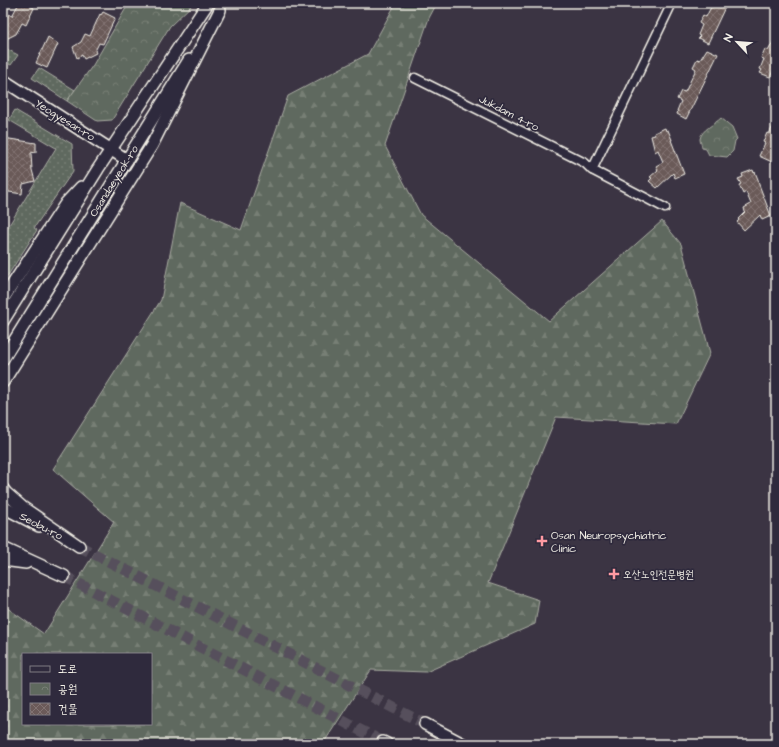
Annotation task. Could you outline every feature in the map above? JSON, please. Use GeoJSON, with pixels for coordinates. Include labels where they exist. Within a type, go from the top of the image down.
{"type":"FeatureCollection","features":[{"type":"Feature","properties":{"kind":"main road","name":"Osandaeyeok-ro"},"geometry":{"type":"LineString","coordinates":[[3,321],[98,169],[208,3]]}},
{"type":"Feature","properties":{"kind":"main road","name":"Osandaeyeok-ro"},"geometry":{"type":"LineString","coordinates":[[3,358],[222,6]]}},
{"type":"Feature","properties":{"kind":"main road"},"geometry":{"type":"LineString","coordinates":[[3,382],[152,145],[222,6]]}},
{"type":"Feature","properties":{"kind":"main road","name":"Yeogyesan-ro"},"geometry":{"type":"LineString","coordinates":[[3,80],[127,160]]}},
{"type":"Feature","properties":{"kind":"main road"},"geometry":{"type":"LineString","coordinates":[[3,299],[66,203],[98,169]]}},
{"type":"Feature","properties":{"kind":"main road","name":"Seobu-ro"},"geometry":{"type":"LineString","coordinates":[[3,489],[22,507],[79,546],[3,507]]}},
{"type":"Feature","properties":{"kind":"main road"},"geometry":{"type":"LineString","coordinates":[[3,548],[64,576]]}},
{"type":"Feature","properties":{"kind":"main road"},"geometry":{"type":"LineString","coordinates":[[3,560],[47,568]]}},
{"type":"Feature","properties":{"kind":"main road"},"geometry":{"type":"LineString","coordinates":[[425,724],[463,744]]}},
{"type":"Feature","properties":{"kind":"street"},"geometry":{"type":"LineString","coordinates":[[592,170],[672,3]]}},
{"type":"Feature","properties":{"kind":"street","name":"Jukdam 4-ro"},"geometry":{"type":"LineString","coordinates":[[415,78],[585,163],[592,170],[665,208]]}},
{"type":"Feature","properties":{"kind":"green space"},"geometry":{"type":"Polygon","coordinates":[[[129,3],[194,3],[170,26],[112,120],[97,121],[67,101],[93,65],[129,3]]]}},
{"type":"Feature","properties":{"kind":"green space"},"geometry":{"type":"Polygon","coordinates":[[[396,3],[437,3],[429,18],[385,146],[421,215],[549,321],[662,221],[681,244],[710,353],[676,424],[556,417],[488,583],[539,600],[535,624],[426,672],[371,670],[323,744],[3,744],[3,605],[44,634],[114,522],[53,469],[161,300],[180,203],[241,230],[288,96],[368,54],[396,3]]]}},
{"type":"Feature","properties":{"kind":"green space"},"geometry":{"type":"Polygon","coordinates":[[[3,47],[18,55],[11,65],[3,61],[3,47]]]}},
{"type":"Feature","properties":{"kind":"green space"},"geometry":{"type":"Polygon","coordinates":[[[39,68],[75,90],[67,101],[32,78],[39,68]]]}},
{"type":"Feature","properties":{"kind":"green space"},"geometry":{"type":"Polygon","coordinates":[[[15,110],[72,144],[73,171],[34,228],[37,230],[3,283],[3,235],[56,148],[9,120],[15,110]]]}},
{"type":"Feature","properties":{"kind":"green space"},"geometry":{"type":"Polygon","coordinates":[[[721,118],[732,127],[737,139],[735,141],[733,151],[727,157],[709,155],[706,149],[702,148],[700,140],[703,133],[721,118]]]}},
{"type":"Feature","properties":{"kind":"building"},"geometry":{"type":"Polygon","coordinates":[[[19,3],[32,3],[31,6],[34,8],[26,25],[22,23],[16,34],[6,39],[3,33],[3,23],[8,14],[12,16],[19,3]]]}},
{"type":"Feature","properties":{"kind":"building"},"geometry":{"type":"Polygon","coordinates":[[[713,3],[727,3],[708,43],[698,38],[700,36],[698,35],[702,25],[699,23],[703,15],[706,17],[713,3]]]}},
{"type":"Feature","properties":{"kind":"building"},"geometry":{"type":"Polygon","coordinates":[[[103,12],[115,18],[103,44],[99,43],[95,51],[96,53],[84,59],[82,55],[77,58],[73,47],[81,42],[85,34],[90,36],[100,14],[101,15],[103,12]]]}},
{"type":"Feature","properties":{"kind":"building"},"geometry":{"type":"Polygon","coordinates":[[[48,37],[58,44],[47,68],[36,63],[48,37]]]}},
{"type":"Feature","properties":{"kind":"building"},"geometry":{"type":"Polygon","coordinates":[[[776,37],[776,65],[770,77],[760,73],[764,59],[761,58],[765,49],[768,51],[776,37]]]}},
{"type":"Feature","properties":{"kind":"building"},"geometry":{"type":"Polygon","coordinates":[[[707,49],[718,54],[686,119],[677,114],[681,101],[677,99],[681,91],[685,92],[687,88],[696,69],[693,67],[697,59],[700,60],[707,49]]]}},
{"type":"Feature","properties":{"kind":"building"},"geometry":{"type":"Polygon","coordinates":[[[776,120],[776,154],[772,162],[759,156],[765,143],[763,142],[767,133],[769,134],[776,120]]]}},
{"type":"Feature","properties":{"kind":"building"},"geometry":{"type":"Polygon","coordinates":[[[665,128],[666,131],[668,130],[684,174],[675,178],[673,173],[657,188],[649,181],[652,178],[650,177],[658,170],[656,166],[663,162],[658,150],[655,152],[651,136],[665,128]]]}},
{"type":"Feature","properties":{"kind":"building"},"geometry":{"type":"Polygon","coordinates":[[[3,138],[36,143],[36,152],[31,153],[32,170],[35,181],[23,184],[22,194],[3,191],[3,138]]]}},
{"type":"Feature","properties":{"kind":"building"},"geometry":{"type":"Polygon","coordinates":[[[753,170],[759,182],[771,216],[762,220],[760,215],[744,230],[737,222],[745,212],[744,208],[751,204],[746,192],[743,194],[739,185],[741,184],[738,179],[743,177],[742,174],[753,170]]]}},
{"type":"Feature","properties":{"kind":"tunnel"},"geometry":{"type":"LineString","coordinates":[[79,546],[425,724]]}},
{"type":"Feature","properties":{"kind":"tunnel"},"geometry":{"type":"LineString","coordinates":[[64,576],[383,742]]}},
{"type":"Feature","properties":{"kind":"place","name":"Osan Neuropsychiatric Clinic"},"geometry":{"type":"Point","coordinates":[542,541]}},
{"type":"Feature","properties":{"kind":"place","name":"오산노인전문병원"},"geometry":{"type":"Point","coordinates":[614,574]}}]}
